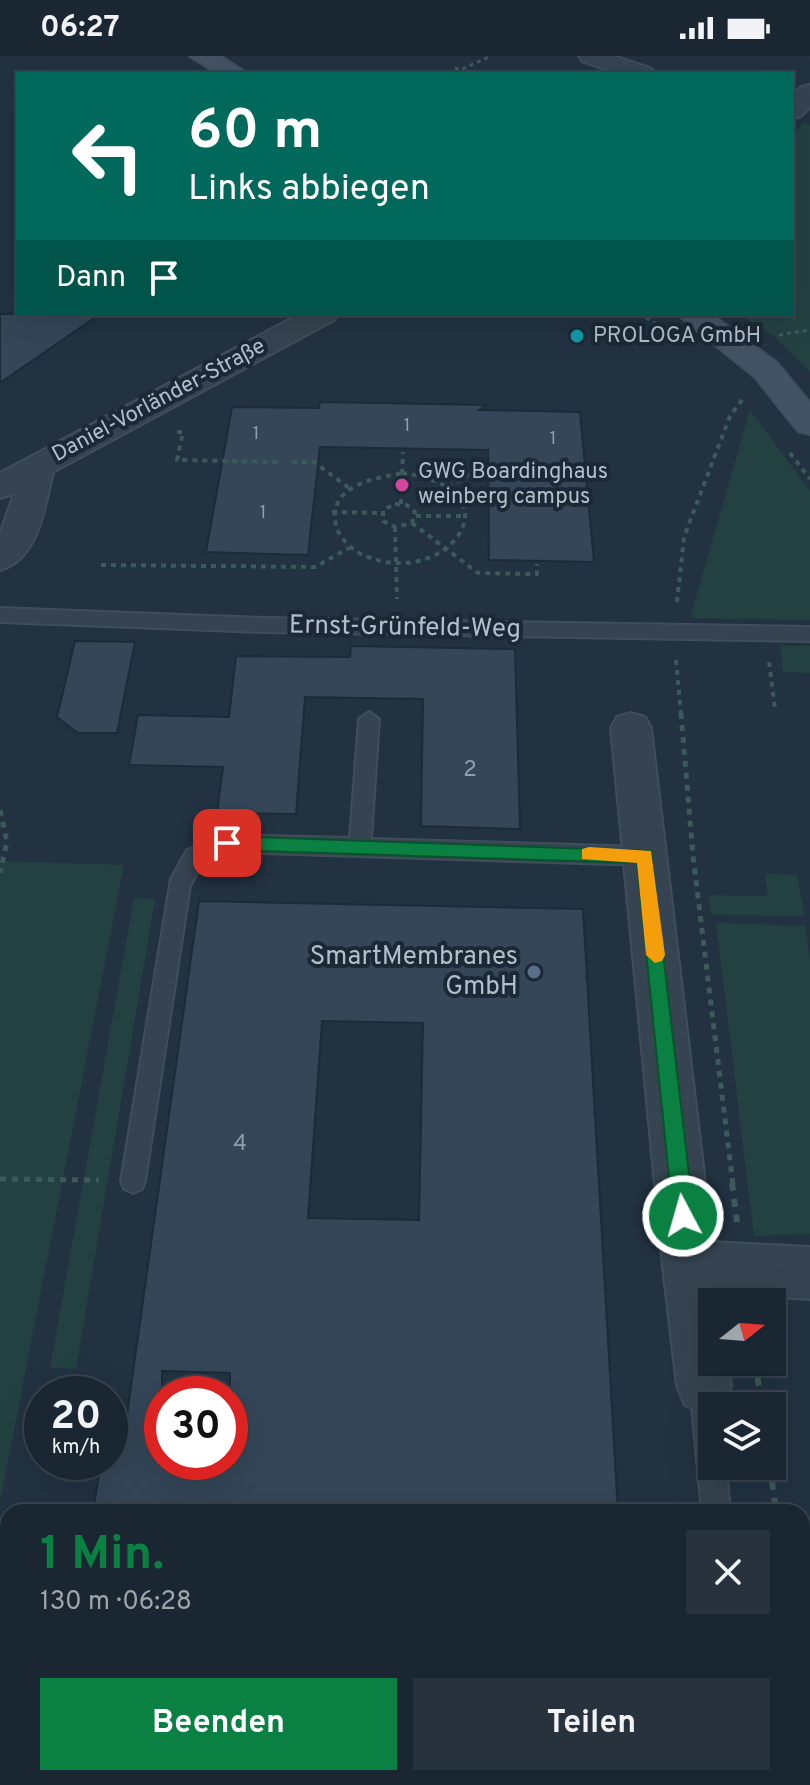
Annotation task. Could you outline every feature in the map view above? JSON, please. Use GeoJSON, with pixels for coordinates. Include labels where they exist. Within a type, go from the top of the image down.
{"type":"FeatureCollection","features":[{"type":"Feature","properties":{"kind":"street"},"geometry":{"type":"LineString","coordinates":[[202,56],[232,72]]}},
{"type":"Feature","properties":{"kind":"street"},"geometry":{"type":"LineString","coordinates":[[591,56],[637,72]]}},
{"type":"Feature","properties":{"kind":"street"},"geometry":{"type":"LineString","coordinates":[[794,109],[810,92]]}},
{"type":"Feature","properties":{"kind":"street","name":"Daniel-Vorländer-Straße"},"geometry":{"type":"LineString","coordinates":[[0,487],[319,316]]}},
{"type":"Feature","properties":{"kind":"street"},"geometry":{"type":"LineString","coordinates":[[695,316],[724,335],[780,385],[810,424]]}},
{"type":"Feature","properties":{"kind":"street","name":"Daniel-Vorländer-Straße"},"geometry":{"type":"LineString","coordinates":[[0,558],[21,532],[38,466]]}},
{"type":"Feature","properties":{"kind":"street"},"geometry":{"type":"LineString","coordinates":[[631,728],[704,1386]]}},
{"type":"Feature","properties":{"kind":"street"},"geometry":{"type":"LineString","coordinates":[[689,1267],[810,1273]]}},
{"type":"Feature","properties":{"kind":"lane","name":"Ernst-Grünfeld-Weg"},"geometry":{"type":"LineString","coordinates":[[0,615],[280,626],[810,634]]}},
{"type":"Feature","properties":{"kind":"lane"},"geometry":{"type":"LineString","coordinates":[[360,846],[369,719]]}},
{"type":"Feature","properties":{"kind":"lane"},"geometry":{"type":"LineString","coordinates":[[133,1181],[179,885],[195,856],[227,843],[645,856]]}},
{"type":"Feature","properties":{"kind":"lane"},"geometry":{"type":"LineString","coordinates":[[704,1386],[715,1504]]}},
{"type":"Feature","properties":{"kind":"path"},"geometry":{"type":"LineString","coordinates":[[455,68],[460,70],[491,56]]}},
{"type":"Feature","properties":{"kind":"path"},"geometry":{"type":"LineString","coordinates":[[774,336],[810,330]]}},
{"type":"Feature","properties":{"kind":"path"},"geometry":{"type":"LineString","coordinates":[[743,1271],[693,856],[674,633],[684,537],[730,416],[746,394],[780,385]]}},
{"type":"Feature","properties":{"kind":"path"},"geometry":{"type":"LineString","coordinates":[[167,432],[183,432],[177,460],[282,462]]}},
{"type":"Feature","properties":{"kind":"path"},"geometry":{"type":"LineString","coordinates":[[401,504],[403,452]]}},
{"type":"Feature","properties":{"kind":"path"},"geometry":{"type":"LineString","coordinates":[[292,462],[314,462],[349,488]]}},
{"type":"Feature","properties":{"kind":"path"},"geometry":{"type":"LineString","coordinates":[[448,487],[484,465],[515,467]]}},
{"type":"Feature","properties":{"kind":"path"},"geometry":{"type":"LineString","coordinates":[[402,473],[419,475],[448,487],[458,496],[467,516],[458,540],[446,550],[424,560],[397,563],[371,559],[349,548],[338,537],[332,512],[349,488],[373,477],[402,473]]}},
{"type":"Feature","properties":{"kind":"path"},"geometry":{"type":"LineString","coordinates":[[381,513],[386,507],[401,504],[412,508],[416,516]]}},
{"type":"Feature","properties":{"kind":"path"},"geometry":{"type":"LineString","coordinates":[[332,512],[381,513]]}},
{"type":"Feature","properties":{"kind":"path"},"geometry":{"type":"LineString","coordinates":[[381,513],[383,521],[395,527],[412,523],[416,516]]}},
{"type":"Feature","properties":{"kind":"path"},"geometry":{"type":"LineString","coordinates":[[416,516],[467,516]]}},
{"type":"Feature","properties":{"kind":"path"},"geometry":{"type":"LineString","coordinates":[[412,523],[478,573],[537,574],[537,564]]}},
{"type":"Feature","properties":{"kind":"path"},"geometry":{"type":"LineString","coordinates":[[395,527],[397,563]]}},
{"type":"Feature","properties":{"kind":"path"},"geometry":{"type":"LineString","coordinates":[[101,565],[315,567],[349,548]]}},
{"type":"Feature","properties":{"kind":"path"},"geometry":{"type":"LineString","coordinates":[[765,634],[775,709]]}},
{"type":"Feature","properties":{"kind":"path"},"geometry":{"type":"LineString","coordinates":[[0,810],[4,842],[0,873]]}},
{"type":"Feature","properties":{"kind":"path"},"geometry":{"type":"LineString","coordinates":[[0,1179],[133,1181]]}},
{"type":"Feature","properties":{"kind":"path"},"geometry":{"type":"LineString","coordinates":[[772,1480],[775,1504]]}},
{"type":"Feature","properties":{"kind":"green space"},"geometry":{"type":"Polygon","coordinates":[[[804,123],[810,125],[810,372],[774,336],[742,316],[794,316],[794,135],[804,123]]]}},
{"type":"Feature","properties":{"kind":"green space"},"geometry":{"type":"Polygon","coordinates":[[[750,410],[810,491],[810,620],[690,618],[750,410]]]}},
{"type":"Feature","properties":{"kind":"green space"},"geometry":{"type":"Polygon","coordinates":[[[780,646],[810,646],[810,673],[783,672],[780,646]]]}},
{"type":"Feature","properties":{"kind":"green space"},"geometry":{"type":"Polygon","coordinates":[[[0,861],[124,865],[24,1376],[0,1502],[0,861]]]}},
{"type":"Feature","properties":{"kind":"green space"},"geometry":{"type":"Polygon","coordinates":[[[765,874],[797,875],[805,916],[711,915],[708,895],[768,896],[765,874]]]}},
{"type":"Feature","properties":{"kind":"green space"},"geometry":{"type":"Polygon","coordinates":[[[134,898],[155,899],[76,1369],[50,1368],[134,898]]]}},
{"type":"Feature","properties":{"kind":"green space"},"geometry":{"type":"Polygon","coordinates":[[[716,923],[805,926],[810,959],[810,1234],[754,1236],[716,923]]]}},
{"type":"Feature","properties":{"kind":"building"},"geometry":{"type":"Polygon","coordinates":[[[0,314],[97,316],[0,383],[0,314]]]}},
{"type":"Feature","properties":{"kind":"building"},"geometry":{"type":"Polygon","coordinates":[[[320,402],[486,405],[479,410],[580,412],[594,562],[489,560],[488,450],[320,447],[308,555],[206,552],[232,407],[319,408],[320,402]]]}},
{"type":"Feature","properties":{"kind":"building"},"geometry":{"type":"Polygon","coordinates":[[[75,641],[135,642],[117,733],[78,733],[57,717],[75,641]]]}},
{"type":"Feature","properties":{"kind":"building"},"geometry":{"type":"Polygon","coordinates":[[[351,646],[515,649],[520,829],[421,826],[423,699],[305,697],[296,814],[217,813],[223,767],[129,765],[138,715],[229,717],[236,656],[350,657],[351,646]]]}},
{"type":"Feature","properties":{"kind":"building"},"geometry":{"type":"Polygon","coordinates":[[[199,901],[583,909],[618,1504],[94,1504],[98,1480],[128,1480],[128,1408],[199,901]],[[322,1021],[308,1218],[419,1220],[423,1023],[322,1021]]]}},
{"type":"Feature","properties":{"kind":"slow traffic"},"geometry":{"type":"LineString","coordinates":[[589,854],[645,856],[655,955]]}},
{"type":"Feature","properties":{"kind":"place","name":"PROLOGA GmbH"},"geometry":{"type":"Point","coordinates":[577,336]}},
{"type":"Feature","properties":{"kind":"place","name":"GWG Boardinghaus weinberg campus"},"geometry":{"type":"Point","coordinates":[402,485]}},
{"type":"Feature","properties":{"kind":"place","name":"SmartMembranes GmbH"},"geometry":{"type":"Point","coordinates":[534,972]}},
{"type":"Feature","properties":{"kind":"route"},"geometry":{"type":"LineString","coordinates":[[227,843],[645,856],[683,1216]]}}]}
